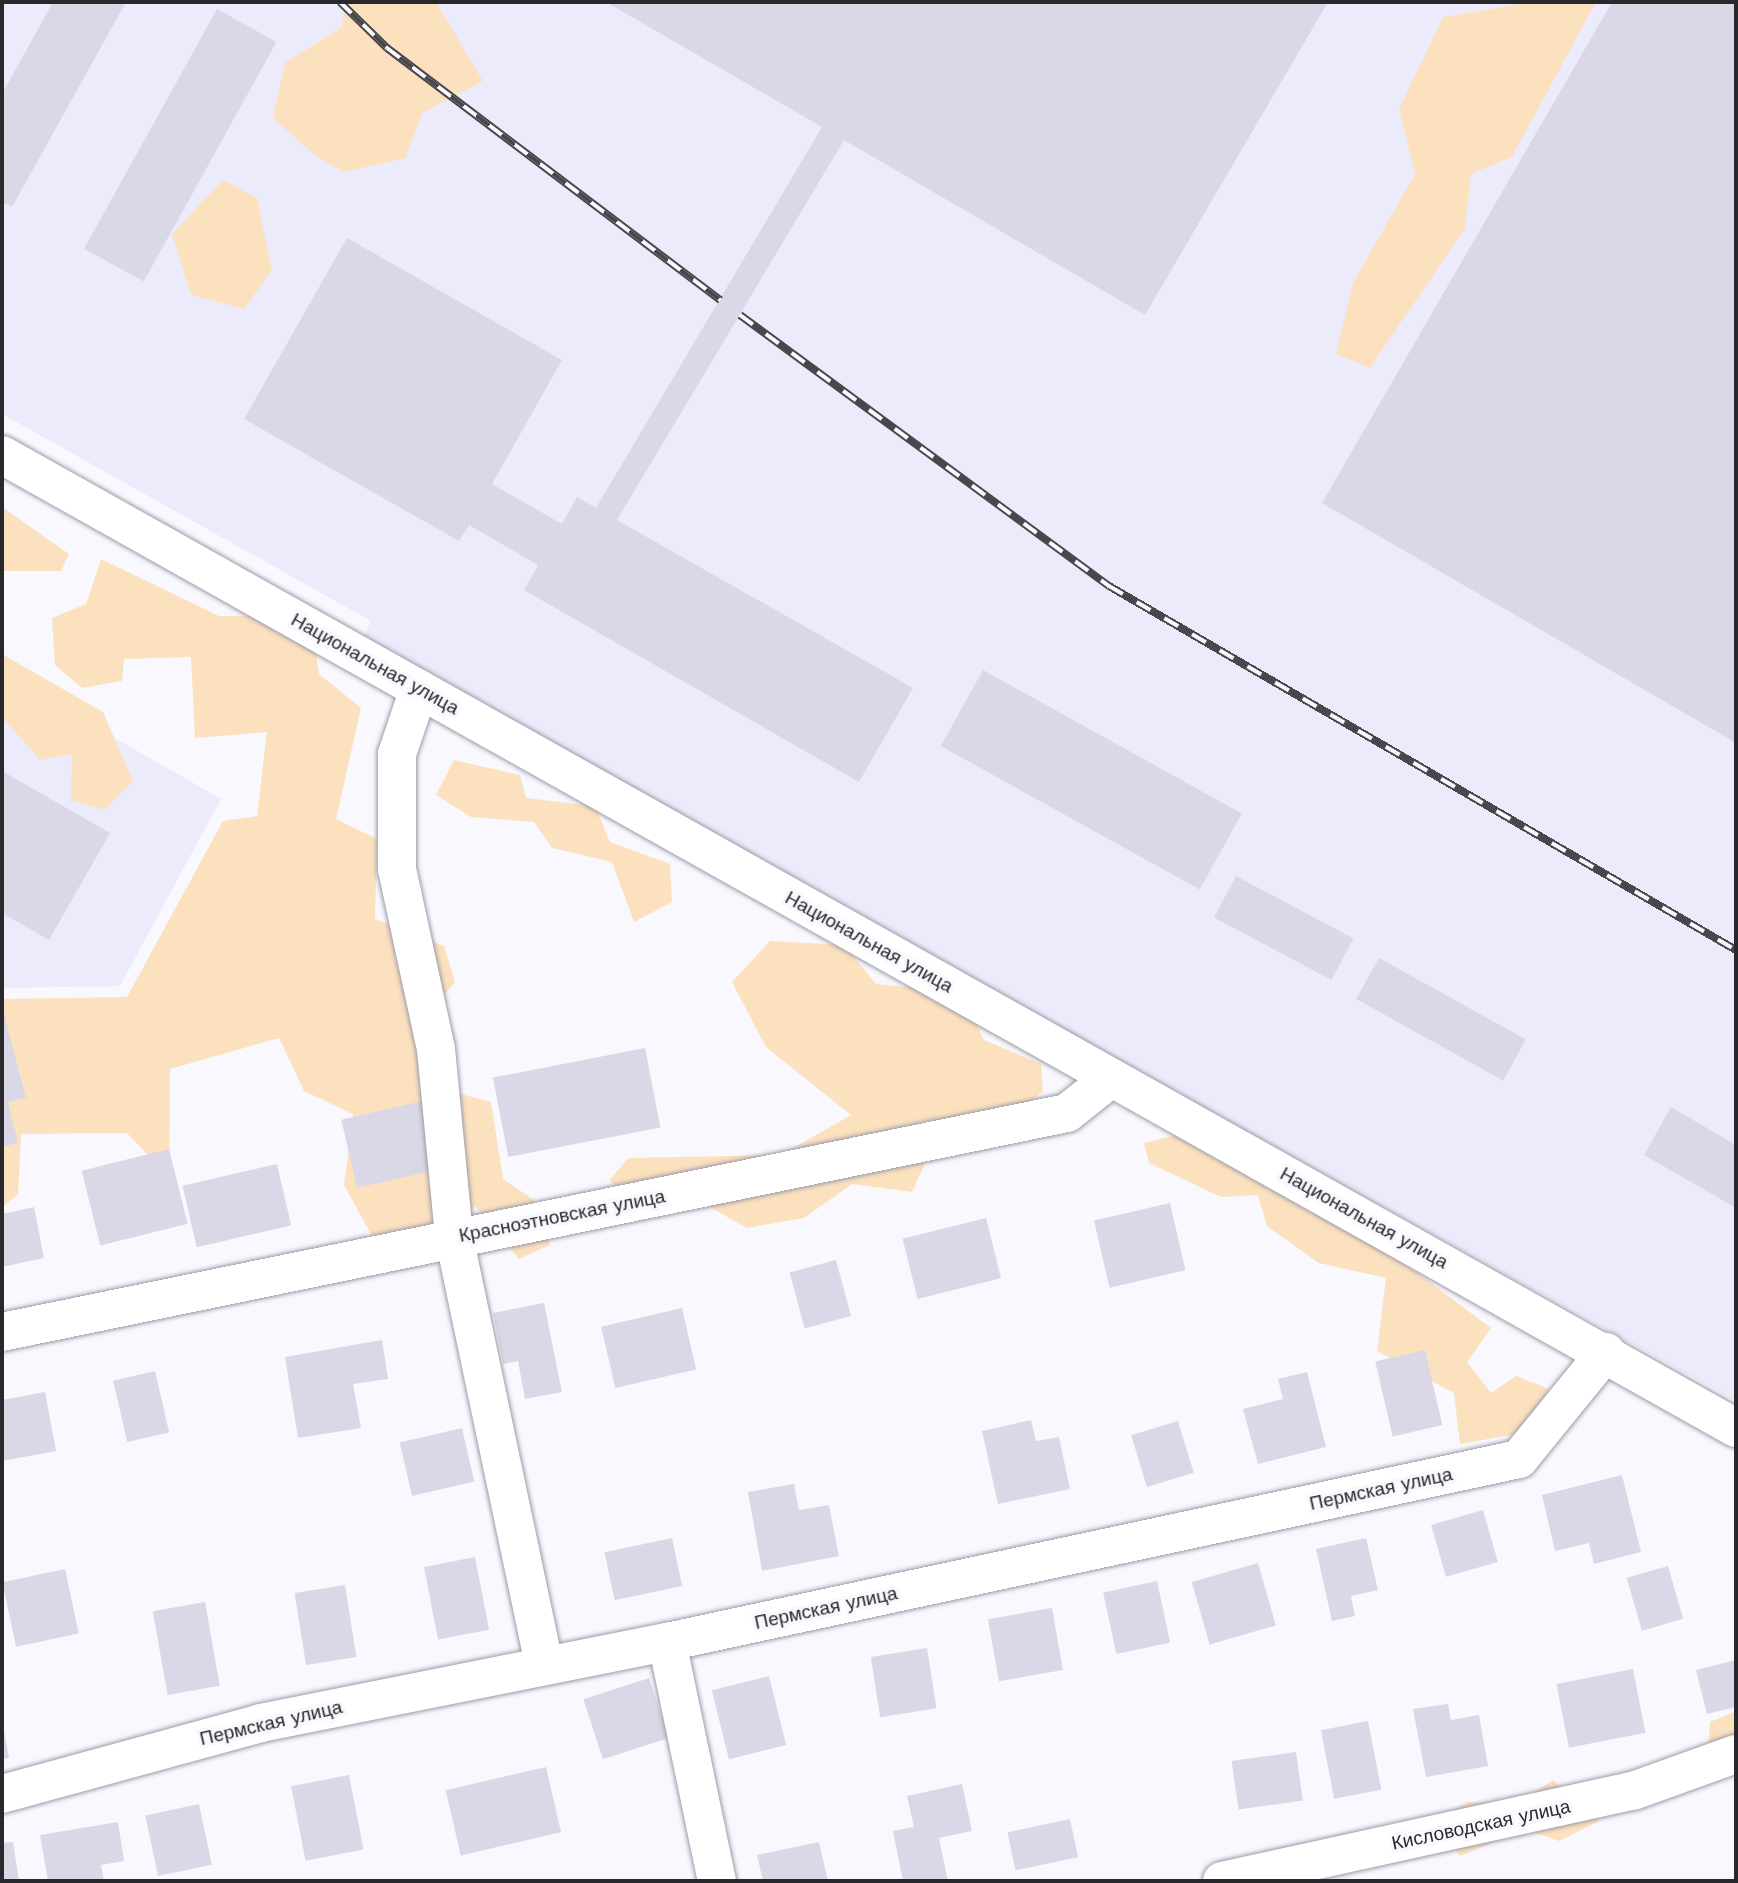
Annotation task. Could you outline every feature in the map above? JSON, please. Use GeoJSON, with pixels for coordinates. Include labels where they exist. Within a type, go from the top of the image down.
{"type":"FeatureCollection","features":[{"type":"Feature","properties":{"kind":"street","name":"Национальная улица"},"geometry":{"type":"LineString","coordinates":[[2,455],[1111,1078],[1606,1352],[1736,1428]]}},
{"type":"Feature","properties":{"kind":"street"},"geometry":{"type":"LineString","coordinates":[[419,689],[397,754],[397,869],[436,1049],[454,1237],[544,1664]]}},
{"type":"Feature","properties":{"kind":"street","name":"Красноэтновская улица"},"geometry":{"type":"LineString","coordinates":[[2,1332],[1067,1113],[1111,1078]]}},
{"type":"Feature","properties":{"kind":"street","name":"Пермская улица"},"geometry":{"type":"LineString","coordinates":[[2,1794],[261,1723],[544,1664],[667,1642],[1519,1459],[1606,1352]]}},
{"type":"Feature","properties":{"kind":"street"},"geometry":{"type":"LineString","coordinates":[[667,1642],[717,1881]]}},
{"type":"Feature","properties":{"kind":"street","name":"Кисловодская улица"},"geometry":{"type":"LineString","coordinates":[[1222,1881],[1633,1791],[1736,1754]]}},
{"type":"Feature","properties":{"kind":"shaded area"},"geometry":{"type":"Polygon","coordinates":[[[2,2],[1736,2],[1736,1401],[360,643],[371,621],[2,414],[2,2]]]}},
{"type":"Feature","properties":{"kind":"shaded area"},"geometry":{"type":"Polygon","coordinates":[[[345,2],[436,2],[483,81],[422,113],[406,158],[343,172],[316,156],[273,118],[285,63],[342,27],[345,2]]]}},
{"type":"Feature","properties":{"kind":"shaded area"},"geometry":{"type":"Polygon","coordinates":[[[1515,2],[1596,2],[1512,157],[1471,174],[1465,228],[1370,368],[1336,354],[1353,283],[1415,174],[1399,109],[1443,17],[1515,5],[1515,2]]]}},
{"type":"Feature","properties":{"kind":"shaded area"},"geometry":{"type":"Polygon","coordinates":[[[223,180],[257,198],[272,270],[244,309],[191,295],[172,234],[223,180]]]}},
{"type":"Feature","properties":{"kind":"shaded area"},"geometry":{"type":"Polygon","coordinates":[[[2,507],[69,554],[61,571],[2,571],[2,507]]]}},
{"type":"Feature","properties":{"kind":"shaded area"},"geometry":{"type":"Polygon","coordinates":[[[101,559],[219,616],[256,616],[315,647],[319,674],[361,708],[336,819],[377,839],[375,919],[444,946],[455,982],[413,1031],[431,1086],[491,1102],[503,1179],[534,1200],[550,1245],[519,1259],[475,1206],[421,1259],[387,1263],[344,1185],[353,1114],[304,1091],[279,1038],[170,1069],[169,1217],[155,1162],[127,1133],[21,1134],[18,1194],[2,1207],[2,999],[127,997],[223,821],[257,816],[267,732],[195,738],[191,657],[124,659],[122,681],[82,688],[55,665],[52,618],[86,604],[101,559]]]}},
{"type":"Feature","properties":{"kind":"shaded area"},"geometry":{"type":"Polygon","coordinates":[[[2,654],[103,712],[133,781],[105,810],[71,800],[72,754],[40,760],[2,717],[2,654]]]}},
{"type":"Feature","properties":{"kind":"shaded area"},"geometry":{"type":"Polygon","coordinates":[[[2,673],[221,799],[120,986],[2,988],[2,673]]]}},
{"type":"Feature","properties":{"kind":"shaded area"},"geometry":{"type":"Polygon","coordinates":[[[454,760],[520,775],[526,798],[595,806],[610,842],[670,864],[672,902],[634,922],[612,862],[552,848],[534,822],[471,817],[436,795],[454,760]]]}},
{"type":"Feature","properties":{"kind":"shaded area"},"geometry":{"type":"Polygon","coordinates":[[[770,941],[844,945],[876,984],[926,989],[972,1015],[984,1040],[1041,1064],[1043,1091],[971,1150],[928,1157],[912,1192],[852,1184],[804,1218],[747,1228],[708,1206],[635,1214],[610,1180],[628,1158],[781,1155],[851,1115],[766,1047],[732,982],[770,941]]]}},
{"type":"Feature","properties":{"kind":"shaded area"},"geometry":{"type":"Polygon","coordinates":[[[1177,1135],[1388,1251],[1491,1328],[1467,1362],[1491,1393],[1516,1376],[1549,1389],[1522,1433],[1460,1444],[1454,1393],[1377,1351],[1386,1278],[1319,1263],[1267,1226],[1258,1195],[1221,1197],[1149,1163],[1144,1143],[1177,1135]]]}},
{"type":"Feature","properties":{"kind":"shaded area"},"geometry":{"type":"Polygon","coordinates":[[[1736,1711],[1736,1771],[1706,1778],[1710,1722],[1736,1711]]]}},
{"type":"Feature","properties":{"kind":"shaded area"},"geometry":{"type":"Polygon","coordinates":[[[1553,1780],[1599,1821],[1559,1841],[1526,1829],[1460,1856],[1433,1821],[1468,1802],[1515,1805],[1553,1780]]]}},
{"type":"Feature","properties":{"kind":"building"},"geometry":{"type":"Polygon","coordinates":[[[53,2],[126,2],[12,207],[2,202],[2,94],[53,2]]]}},
{"type":"Feature","properties":{"kind":"building"},"geometry":{"type":"Polygon","coordinates":[[[606,2],[1328,2],[1145,315],[844,140],[617,520],[913,688],[859,782],[524,590],[538,565],[469,525],[459,541],[244,419],[347,238],[562,360],[492,484],[562,524],[577,497],[596,508],[822,127],[606,2]]]}},
{"type":"Feature","properties":{"kind":"building"},"geometry":{"type":"Polygon","coordinates":[[[1612,2],[1736,2],[1736,743],[1322,503],[1612,2]]]}},
{"type":"Feature","properties":{"kind":"building"},"geometry":{"type":"Polygon","coordinates":[[[217,9],[276,42],[144,282],[84,249],[217,9]]]}},
{"type":"Feature","properties":{"kind":"building"},"geometry":{"type":"Polygon","coordinates":[[[983,670],[1242,814],[1200,890],[941,746],[983,670]]]}},
{"type":"Feature","properties":{"kind":"building"},"geometry":{"type":"Polygon","coordinates":[[[2,771],[110,833],[49,940],[2,913],[2,771]]]}},
{"type":"Feature","properties":{"kind":"building"},"geometry":{"type":"Polygon","coordinates":[[[1236,876],[1353,938],[1331,980],[1214,917],[1236,876]]]}},
{"type":"Feature","properties":{"kind":"building"},"geometry":{"type":"Polygon","coordinates":[[[1379,958],[1526,1039],[1503,1081],[1356,999],[1379,958]]]}},
{"type":"Feature","properties":{"kind":"building"},"geometry":{"type":"Polygon","coordinates":[[[2,1006],[26,1098],[8,1102],[18,1143],[2,1147],[2,1006]]]}},
{"type":"Feature","properties":{"kind":"building"},"geometry":{"type":"Polygon","coordinates":[[[645,1048],[660,1128],[508,1157],[493,1078],[645,1048]]]}},
{"type":"Feature","properties":{"kind":"building"},"geometry":{"type":"Polygon","coordinates":[[[427,1100],[443,1168],[357,1188],[341,1120],[427,1100]]]}},
{"type":"Feature","properties":{"kind":"building"},"geometry":{"type":"Polygon","coordinates":[[[1671,1107],[1736,1145],[1736,1208],[1644,1155],[1671,1107]]]}},
{"type":"Feature","properties":{"kind":"building"},"geometry":{"type":"Polygon","coordinates":[[[169,1149],[188,1224],[100,1245],[82,1171],[169,1149]]]}},
{"type":"Feature","properties":{"kind":"building"},"geometry":{"type":"Polygon","coordinates":[[[277,1164],[291,1225],[197,1247],[182,1186],[277,1164]]]}},
{"type":"Feature","properties":{"kind":"building"},"geometry":{"type":"Polygon","coordinates":[[[1170,1203],[1186,1270],[1110,1288],[1094,1221],[1170,1203]]]}},
{"type":"Feature","properties":{"kind":"building"},"geometry":{"type":"Polygon","coordinates":[[[34,1207],[44,1258],[2,1267],[2,1214],[34,1207]]]}},
{"type":"Feature","properties":{"kind":"building"},"geometry":{"type":"Polygon","coordinates":[[[986,1218],[1001,1278],[918,1299],[903,1239],[986,1218]]]}},
{"type":"Feature","properties":{"kind":"building"},"geometry":{"type":"Polygon","coordinates":[[[836,1260],[851,1316],[805,1328],[790,1272],[836,1260]]]}},
{"type":"Feature","properties":{"kind":"building"},"geometry":{"type":"Polygon","coordinates":[[[544,1303],[562,1392],[525,1399],[518,1361],[503,1364],[493,1313],[544,1303]]]}},
{"type":"Feature","properties":{"kind":"building"},"geometry":{"type":"Polygon","coordinates":[[[682,1308],[696,1369],[615,1388],[601,1327],[682,1308]]]}},
{"type":"Feature","properties":{"kind":"building"},"geometry":{"type":"Polygon","coordinates":[[[382,1340],[388,1379],[353,1384],[361,1428],[298,1438],[285,1357],[382,1340]]]}},
{"type":"Feature","properties":{"kind":"building"},"geometry":{"type":"Polygon","coordinates":[[[1425,1350],[1442,1425],[1393,1436],[1375,1361],[1425,1350]]]}},
{"type":"Feature","properties":{"kind":"building"},"geometry":{"type":"Polygon","coordinates":[[[155,1371],[169,1432],[127,1442],[113,1381],[155,1371]]]}},
{"type":"Feature","properties":{"kind":"building"},"geometry":{"type":"Polygon","coordinates":[[[1307,1372],[1326,1447],[1258,1464],[1243,1409],[1283,1399],[1278,1379],[1307,1372]]]}},
{"type":"Feature","properties":{"kind":"building"},"geometry":{"type":"Polygon","coordinates":[[[45,1392],[56,1451],[2,1461],[2,1400],[45,1392]]]}},
{"type":"Feature","properties":{"kind":"building"},"geometry":{"type":"Polygon","coordinates":[[[1031,1420],[1036,1441],[1059,1437],[1070,1489],[998,1504],[982,1431],[1031,1420]]]}},
{"type":"Feature","properties":{"kind":"building"},"geometry":{"type":"Polygon","coordinates":[[[1178,1421],[1194,1473],[1147,1487],[1131,1435],[1178,1421]]]}},
{"type":"Feature","properties":{"kind":"building"},"geometry":{"type":"Polygon","coordinates":[[[462,1428],[474,1482],[412,1496],[400,1442],[462,1428]]]}},
{"type":"Feature","properties":{"kind":"building"},"geometry":{"type":"Polygon","coordinates":[[[1622,1475],[1641,1552],[1594,1564],[1589,1543],[1555,1551],[1542,1495],[1622,1475]]]}},
{"type":"Feature","properties":{"kind":"building"},"geometry":{"type":"Polygon","coordinates":[[[794,1484],[799,1510],[829,1505],[839,1556],[762,1571],[748,1492],[794,1484]]]}},
{"type":"Feature","properties":{"kind":"building"},"geometry":{"type":"Polygon","coordinates":[[[1483,1510],[1498,1562],[1446,1577],[1431,1525],[1483,1510]]]}},
{"type":"Feature","properties":{"kind":"building"},"geometry":{"type":"Polygon","coordinates":[[[672,1538],[682,1586],[615,1600],[605,1552],[672,1538]]]}},
{"type":"Feature","properties":{"kind":"building"},"geometry":{"type":"Polygon","coordinates":[[[1366,1538],[1378,1590],[1351,1596],[1355,1616],[1332,1621],[1316,1549],[1366,1538]]]}},
{"type":"Feature","properties":{"kind":"building"},"geometry":{"type":"Polygon","coordinates":[[[475,1557],[489,1630],[438,1640],[424,1567],[475,1557]]]}},
{"type":"Feature","properties":{"kind":"building"},"geometry":{"type":"Polygon","coordinates":[[[1258,1563],[1276,1625],[1210,1645],[1192,1582],[1258,1563]]]}},
{"type":"Feature","properties":{"kind":"building"},"geometry":{"type":"Polygon","coordinates":[[[1668,1566],[1683,1619],[1642,1631],[1627,1578],[1668,1566]]]}},
{"type":"Feature","properties":{"kind":"building"},"geometry":{"type":"Polygon","coordinates":[[[65,1569],[79,1634],[16,1647],[2,1582],[65,1569]]]}},
{"type":"Feature","properties":{"kind":"building"},"geometry":{"type":"Polygon","coordinates":[[[1157,1581],[1170,1643],[1116,1654],[1103,1592],[1157,1581]]]}},
{"type":"Feature","properties":{"kind":"building"},"geometry":{"type":"Polygon","coordinates":[[[345,1585],[356,1657],[306,1665],[295,1593],[345,1585]]]}},
{"type":"Feature","properties":{"kind":"building"},"geometry":{"type":"Polygon","coordinates":[[[205,1602],[220,1686],[168,1695],[153,1611],[205,1602]]]}},
{"type":"Feature","properties":{"kind":"building"},"geometry":{"type":"Polygon","coordinates":[[[1052,1608],[1063,1670],[999,1681],[988,1619],[1052,1608]]]}},
{"type":"Feature","properties":{"kind":"building"},"geometry":{"type":"Polygon","coordinates":[[[927,1648],[937,1708],[880,1717],[871,1657],[927,1648]]]}},
{"type":"Feature","properties":{"kind":"building"},"geometry":{"type":"Polygon","coordinates":[[[1736,1660],[1736,1707],[1707,1714],[1696,1670],[1736,1660]]]}},
{"type":"Feature","properties":{"kind":"building"},"geometry":{"type":"Polygon","coordinates":[[[1633,1669],[1645,1733],[1569,1748],[1556,1684],[1633,1669]]]}},
{"type":"Feature","properties":{"kind":"building"},"geometry":{"type":"Polygon","coordinates":[[[769,1676],[786,1745],[729,1759],[712,1690],[769,1676]]]}},
{"type":"Feature","properties":{"kind":"building"},"geometry":{"type":"Polygon","coordinates":[[[649,1678],[668,1738],[603,1759],[583,1699],[649,1678]]]}},
{"type":"Feature","properties":{"kind":"building"},"geometry":{"type":"Polygon","coordinates":[[[1448,1704],[1451,1720],[1479,1715],[1488,1766],[1426,1777],[1413,1709],[1448,1704]]]}},
{"type":"Feature","properties":{"kind":"building"},"geometry":{"type":"Polygon","coordinates":[[[2,1721],[9,1758],[2,1759],[2,1721]]]}},
{"type":"Feature","properties":{"kind":"building"},"geometry":{"type":"Polygon","coordinates":[[[1368,1721],[1381,1790],[1334,1799],[1321,1730],[1368,1721]]]}},
{"type":"Feature","properties":{"kind":"building"},"geometry":{"type":"Polygon","coordinates":[[[1296,1752],[1303,1801],[1238,1810],[1232,1761],[1296,1752]]]}},
{"type":"Feature","properties":{"kind":"building"},"geometry":{"type":"Polygon","coordinates":[[[546,1767],[561,1832],[461,1855],[446,1790],[546,1767]]]}},
{"type":"Feature","properties":{"kind":"building"},"geometry":{"type":"Polygon","coordinates":[[[349,1775],[364,1850],[306,1861],[291,1786],[349,1775]]]}},
{"type":"Feature","properties":{"kind":"building"},"geometry":{"type":"Polygon","coordinates":[[[962,1784],[972,1831],[939,1838],[948,1881],[903,1881],[893,1831],[914,1827],[907,1796],[962,1784]]]}},
{"type":"Feature","properties":{"kind":"building"},"geometry":{"type":"Polygon","coordinates":[[[199,1804],[212,1865],[158,1876],[145,1815],[199,1804]]]}},
{"type":"Feature","properties":{"kind":"building"},"geometry":{"type":"Polygon","coordinates":[[[1070,1819],[1078,1857],[1016,1870],[1007,1832],[1070,1819]]]}},
{"type":"Feature","properties":{"kind":"building"},"geometry":{"type":"Polygon","coordinates":[[[118,1822],[124,1861],[101,1865],[104,1881],[48,1881],[40,1835],[118,1822]]]}},
{"type":"Feature","properties":{"kind":"building"},"geometry":{"type":"Polygon","coordinates":[[[13,1842],[19,1881],[2,1881],[2,1843],[13,1842]]]}},
{"type":"Feature","properties":{"kind":"building"},"geometry":{"type":"Polygon","coordinates":[[[819,1842],[828,1881],[763,1881],[757,1855],[819,1842]]]}},
{"type":"Feature","properties":{"kind":"railway"},"geometry":{"type":"LineString","coordinates":[[340,2],[387,48],[720,300]]}},
{"type":"Feature","properties":{"kind":"railway"},"geometry":{"type":"LineString","coordinates":[[740,315],[1109,586],[1736,950]]}}]}
